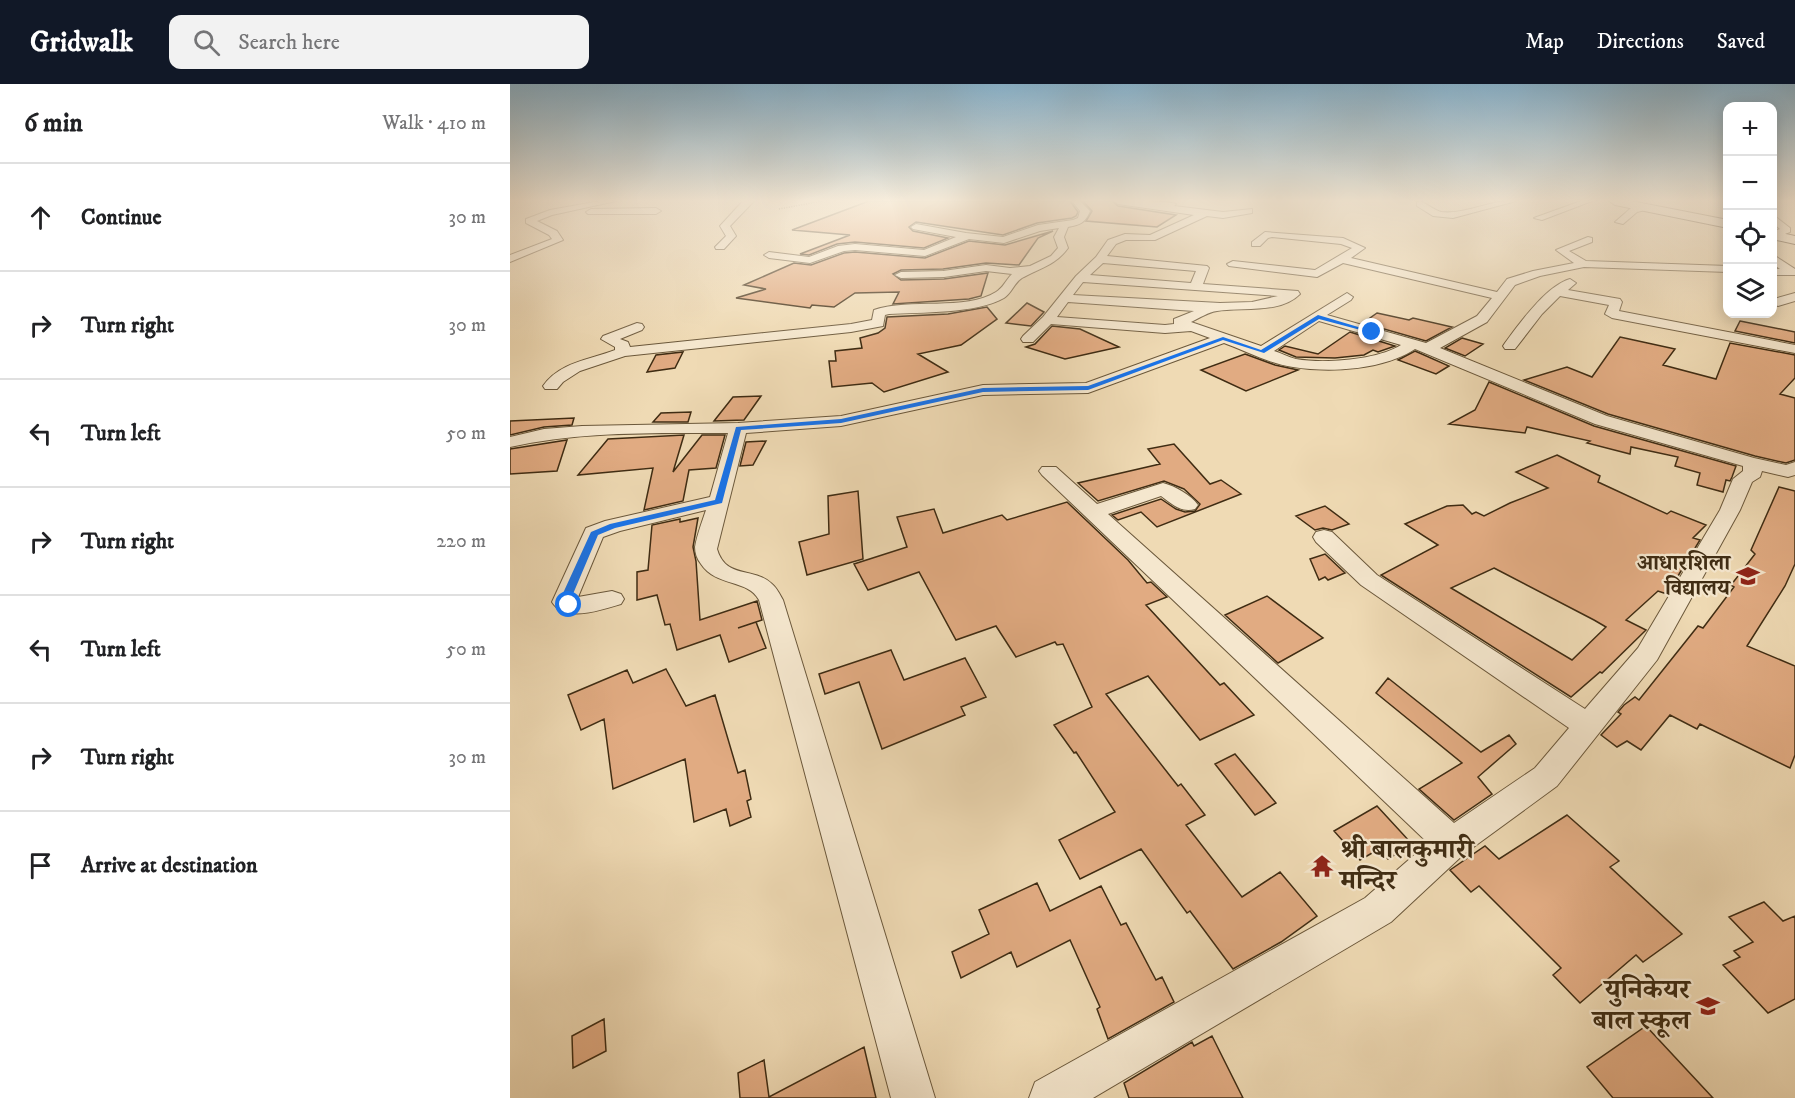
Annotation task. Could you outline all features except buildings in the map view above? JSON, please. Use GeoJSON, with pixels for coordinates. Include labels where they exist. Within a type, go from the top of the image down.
{"type":"FeatureCollection","features":[{"type":"Feature","properties":{"kind":"street"},"geometry":{"type":"LineString","coordinates":[[510,259],[537,248]]}},
{"type":"Feature","properties":{"kind":"street"},"geometry":{"type":"LineString","coordinates":[[769,255],[810,260],[841,248]]}},
{"type":"Feature","properties":{"kind":"street"},"geometry":{"type":"LineString","coordinates":[[870,248],[925,253],[937,248]]}},
{"type":"Feature","properties":{"kind":"street"},"geometry":{"type":"LineString","coordinates":[[551,386],[558,376],[567,371],[622,352],[873,325],[878,323],[879,313],[887,310],[976,302],[995,298],[1004,293],[1012,280],[1055,258],[1062,251],[1061,248]]}},
{"type":"Feature","properties":{"kind":"street"},"geometry":{"type":"LineString","coordinates":[[1029,339],[1048,320],[1080,278],[1100,260],[1108,248]]}},
{"type":"Feature","properties":{"kind":"street"},"geometry":{"type":"LineString","coordinates":[[1233,264],[1294,268],[1317,274],[1357,248]]}},
{"type":"Feature","properties":{"kind":"street"},"geometry":{"type":"LineString","coordinates":[[1566,248],[1561,250],[1584,264]]}},
{"type":"Feature","properties":{"kind":"street"},"geometry":{"type":"LineString","coordinates":[[1341,259],[1500,296]]}},
{"type":"Feature","properties":{"kind":"street"},"geometry":{"type":"LineString","coordinates":[[1777,259],[1792,272],[1778,272]]}},
{"type":"Feature","properties":{"kind":"street"},"geometry":{"type":"LineString","coordinates":[[1100,260],[1203,268],[1196,286]]}},
{"type":"Feature","properties":{"kind":"street"},"geometry":{"type":"LineString","coordinates":[[1214,308],[1179,322],[1294,363],[1331,364],[1367,361],[1397,354],[1482,319],[1511,282],[1523,277],[1584,264],[1723,269]]}},
{"type":"Feature","properties":{"kind":"street"},"geometry":{"type":"LineString","coordinates":[[901,275],[944,274],[952,271],[986,268],[1010,271],[1032,269]]}},
{"type":"Feature","properties":{"kind":"street"},"geometry":{"type":"LineString","coordinates":[[1510,346],[1534,314],[1556,292],[1577,278],[1614,272]]}},
{"type":"Feature","properties":{"kind":"street"},"geometry":{"type":"LineString","coordinates":[[1778,272],[1795,287]]}},
{"type":"Feature","properties":{"kind":"street"},"geometry":{"type":"LineString","coordinates":[[1064,298],[1214,308],[1260,305],[1294,294],[1080,278]]}},
{"type":"Feature","properties":{"kind":"street"},"geometry":{"type":"LineString","coordinates":[[1556,292],[1616,302],[1612,314],[1795,349]]}},
{"type":"Feature","properties":{"kind":"street"},"geometry":{"type":"LineString","coordinates":[[1262,352],[1347,297]]}},
{"type":"Feature","properties":{"kind":"street"},"geometry":{"type":"LineString","coordinates":[[1779,302],[1795,297]]}},
{"type":"Feature","properties":{"kind":"street"},"geometry":{"type":"LineString","coordinates":[[1318,317],[1421,345],[1601,420],[1752,463],[1793,471]]}},
{"type":"Feature","properties":{"kind":"street"},"geometry":{"type":"LineString","coordinates":[[1048,320],[1165,329],[1191,327]]}},
{"type":"Feature","properties":{"kind":"street"},"geometry":{"type":"LineString","coordinates":[[622,352],[623,345],[608,339],[637,327]]}},
{"type":"Feature","properties":{"kind":"street"},"geometry":{"type":"LineString","coordinates":[[510,442],[544,434],[582,431],[738,428],[841,421],[983,390],[1088,388],[1223,338]]}},
{"type":"Feature","properties":{"kind":"street"},"geometry":{"type":"LineString","coordinates":[[738,428],[706,549],[708,560],[716,570],[764,589],[771,600],[913,1098]]}},
{"type":"Feature","properties":{"kind":"street"},"geometry":{"type":"LineString","coordinates":[[1051,1098],[1378,910],[1452,843],[1546,777],[1648,654],[1730,510],[1743,479],[1753,473],[1752,463]]}},
{"type":"Feature","properties":{"kind":"street"},"geometry":{"type":"LineString","coordinates":[[1049,471],[1452,843]]}},
{"type":"Feature","properties":{"kind":"street"},"geometry":{"type":"LineString","coordinates":[[1094,512],[1157,489],[1167,490],[1188,505]]}},
{"type":"Feature","properties":{"kind":"street"},"geometry":{"type":"LineString","coordinates":[[612,599],[573,606],[564,602],[594,533],[613,526],[719,501]]}},
{"type":"Feature","properties":{"kind":"street"},"geometry":{"type":"LineString","coordinates":[[1324,537],[1369,580],[1587,725]]}},
{"type":"Feature","properties":{"kind":"place","name":"आधारशिला विद्यालय"},"geometry":{"type":"Point","coordinates":[1748,576]}},
{"type":"Feature","properties":{"kind":"place","name":"श्री बालकुमारी मन्दिर"},"geometry":{"type":"Point","coordinates":[1322,866]}},
{"type":"Feature","properties":{"kind":"place","name":"युनिकेयर बाल स्कूल"},"geometry":{"type":"Point","coordinates":[1708,1006]}},
{"type":"Feature","properties":{"kind":"route"},"geometry":{"type":"LineString","coordinates":[[569,605],[564,602],[594,533],[613,526],[719,501],[738,428],[841,421],[956,394],[983,390],[1088,388],[1223,338],[1262,352],[1318,317],[1372,332]]}}]}
